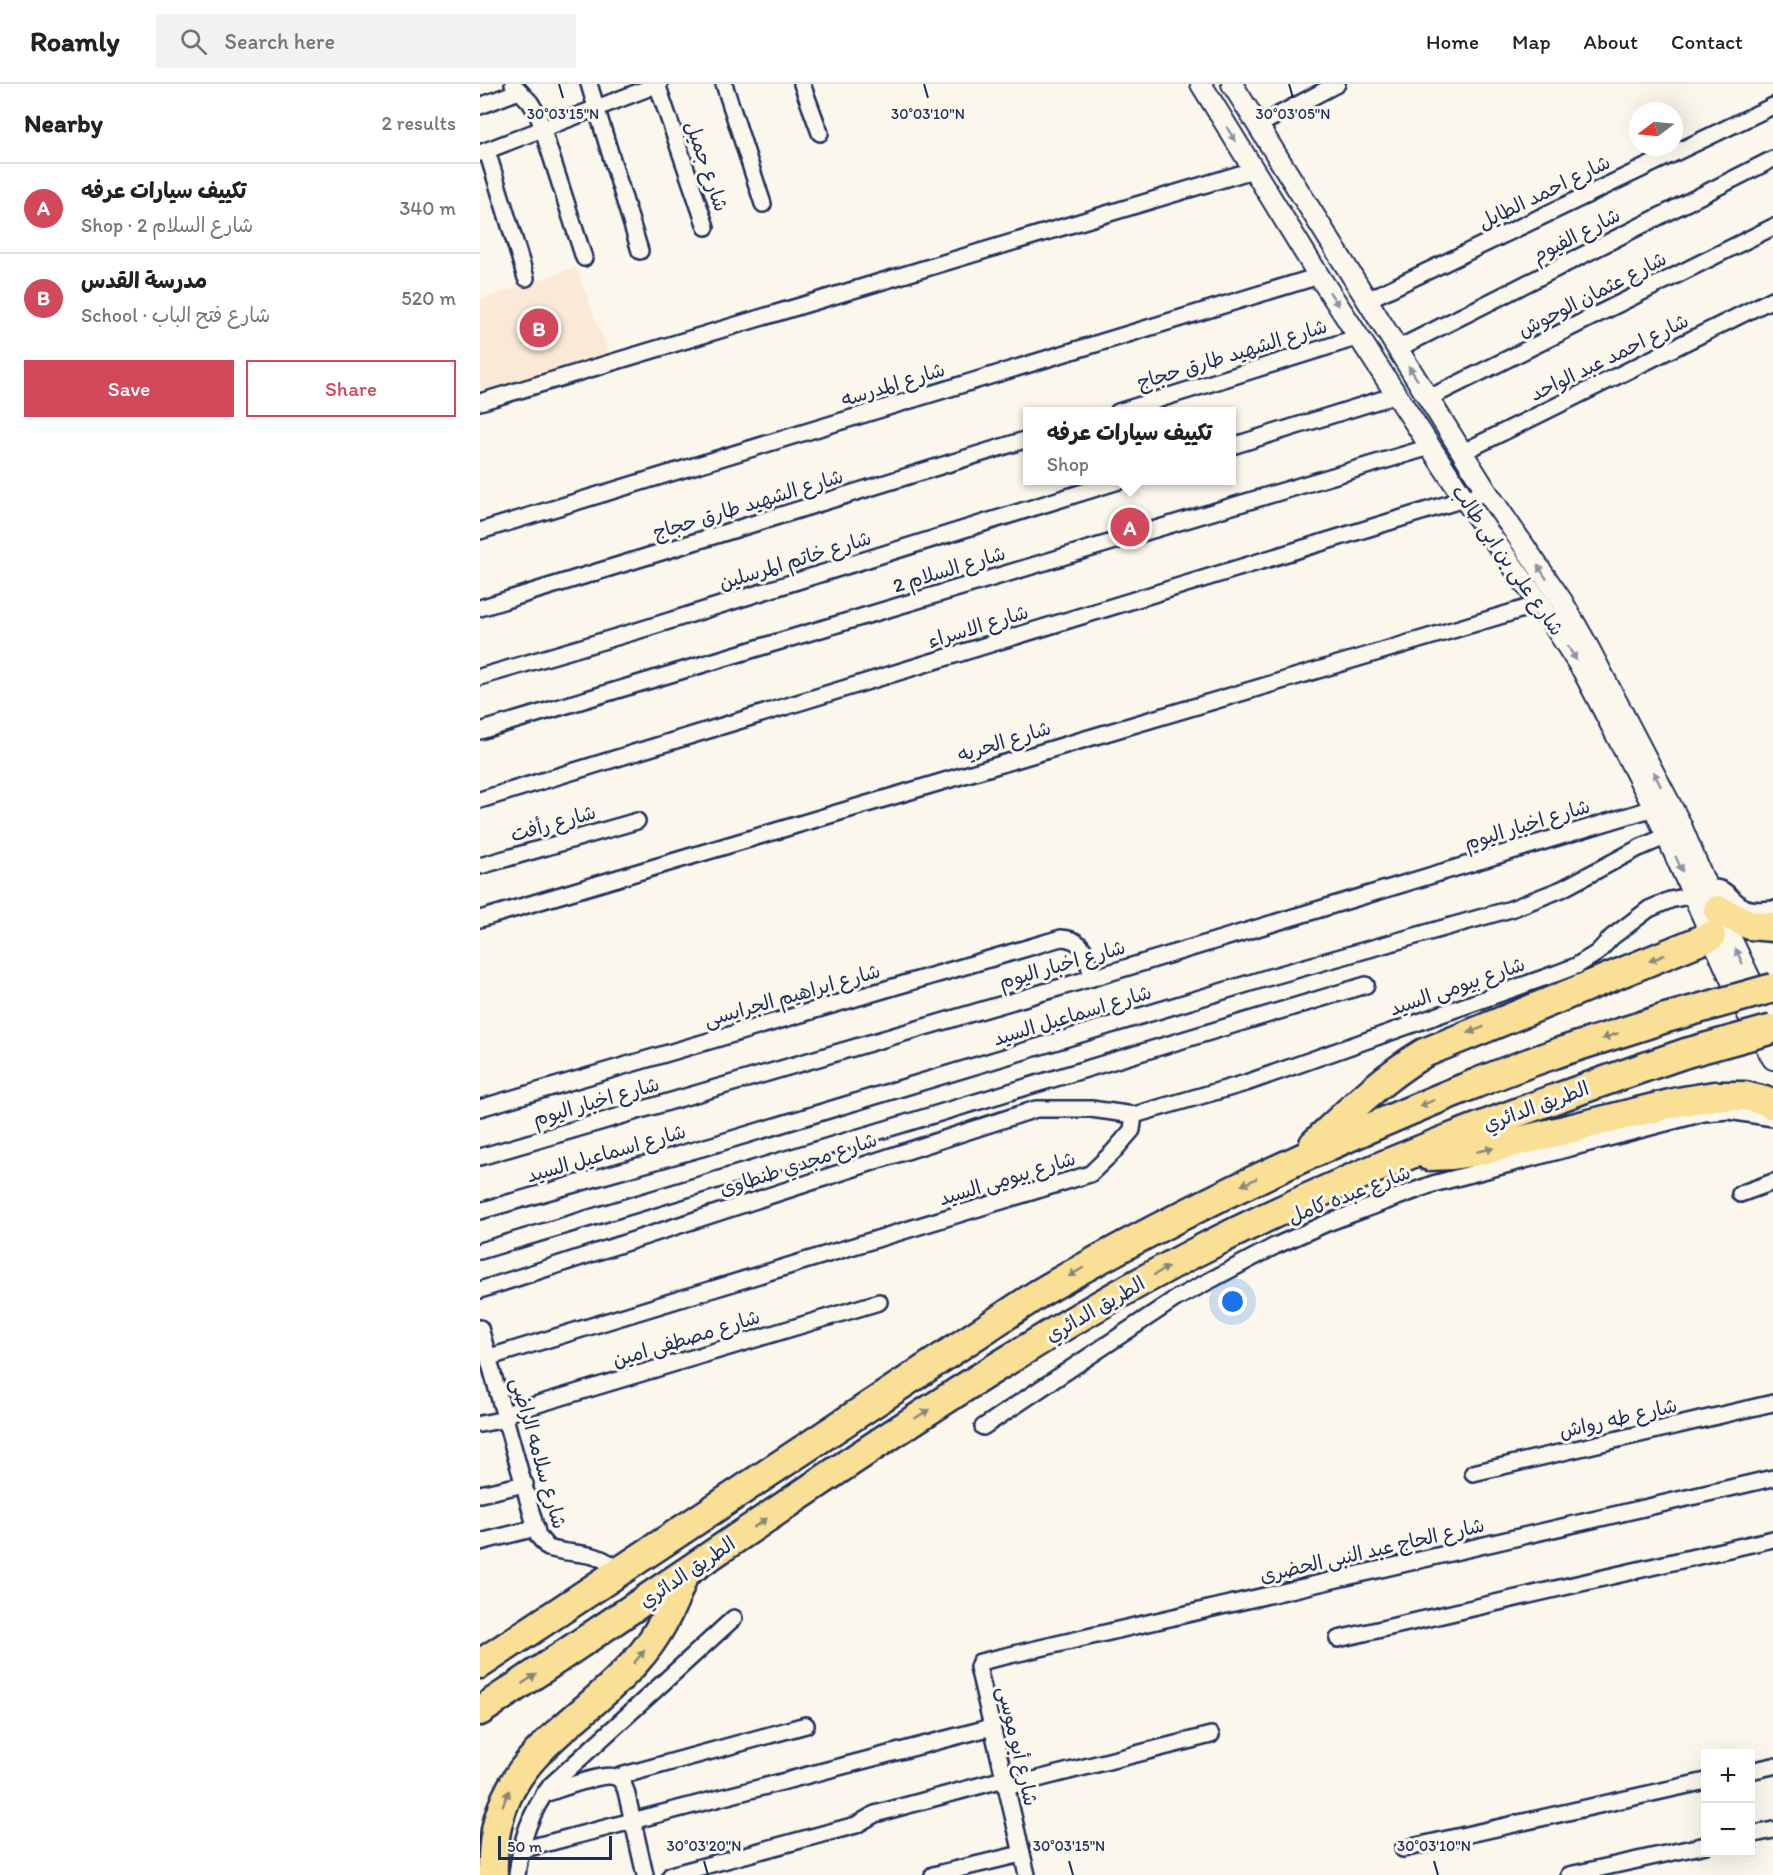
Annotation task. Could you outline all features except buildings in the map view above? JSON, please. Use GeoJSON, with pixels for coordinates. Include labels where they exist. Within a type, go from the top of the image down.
{"type":"FeatureCollection","features":[{"type":"Feature","properties":{"kind":"highway"},"geometry":{"type":"LineString","coordinates":[[1298,1159],[1371,1089],[1399,1068],[1707,907],[1750,926],[1773,927]]}},
{"type":"Feature","properties":{"kind":"highway","name":"الطريق الدائري"},"geometry":{"type":"LineString","coordinates":[[480,1664],[1038,1294],[1144,1234],[1298,1159],[1470,1086],[1557,1053],[1666,1018],[1773,988]]}},
{"type":"Feature","properties":{"kind":"highway","name":"الطريق الدائري"},"geometry":{"type":"LineString","coordinates":[[480,1711],[901,1428],[1057,1329],[1193,1254],[1312,1196],[1542,1102],[1686,1053],[1773,1028]]}},
{"type":"Feature","properties":{"kind":"highway"},"geometry":{"type":"LineString","coordinates":[[1406,1156],[1452,1155],[1479,1151],[1678,1102],[1714,1096],[1745,1096],[1773,1105]]}},
{"type":"Feature","properties":{"kind":"highway"},"geometry":{"type":"LineString","coordinates":[[494,1875],[493,1858],[498,1821],[512,1785],[534,1754],[637,1660],[660,1629],[684,1574]]}},
{"type":"Feature","properties":{"kind":"street"},"geometry":{"type":"LineString","coordinates":[[589,84],[640,251]]}},
{"type":"Feature","properties":{"kind":"street"},"geometry":{"type":"LineString","coordinates":[[526,278],[483,152],[658,84]]}},
{"type":"Feature","properties":{"kind":"street","name":"شارع جميل"},"geometry":{"type":"LineString","coordinates":[[658,84],[706,228]]}},
{"type":"Feature","properties":{"kind":"street"},"geometry":{"type":"LineString","coordinates":[[724,84],[763,204]]}},
{"type":"Feature","properties":{"kind":"street"},"geometry":{"type":"LineString","coordinates":[[802,84],[820,133]]}},
{"type":"Feature","properties":{"kind":"street","name":"شارع على بن ابى طالب"},"geometry":{"type":"LineString","coordinates":[[1201,84],[1319,276],[1396,395],[1465,500],[1562,637],[1603,706],[1667,837],[1773,1028]]}},
{"type":"Feature","properties":{"kind":"street","name":"شارع على بن ابى طالب"},"geometry":{"type":"LineString","coordinates":[[1232,84],[1487,492],[1562,602],[1586,643],[1680,823],[1740,1002],[1773,1059]]}},
{"type":"Feature","properties":{"kind":"street"},"geometry":{"type":"LineString","coordinates":[[1257,126],[1337,84]]}},
{"type":"Feature","properties":{"kind":"street"},"geometry":{"type":"LineString","coordinates":[[480,106],[516,87],[530,102],[538,115],[584,258]]}},
{"type":"Feature","properties":{"kind":"street","name":"شارع احمد الطايل"},"geometry":{"type":"LineString","coordinates":[[1367,300],[1773,106]]}},
{"type":"Feature","properties":{"kind":"street","name":"شارع الفيوم"},"geometry":{"type":"LineString","coordinates":[[1397,349],[1773,159]]}},
{"type":"Feature","properties":{"kind":"street"},"geometry":{"type":"LineString","coordinates":[[480,402],[1253,170]]}},
{"type":"Feature","properties":{"kind":"street","name":"شارع عثمان الوحوش"},"geometry":{"type":"LineString","coordinates":[[1429,398],[1773,227]]}},
{"type":"Feature","properties":{"kind":"street","name":"شارع المدرسه"},"geometry":{"type":"LineString","coordinates":[[480,531],[1319,276]]}},
{"type":"Feature","properties":{"kind":"street","name":"شارع احمد عبد الواحد"},"geometry":{"type":"LineString","coordinates":[[1462,452],[1773,299]]}},
{"type":"Feature","properties":{"kind":"street","name":"شارع الشهيد طارق حجاج"},"geometry":{"type":"LineString","coordinates":[[1131,407],[1359,337]]}},
{"type":"Feature","properties":{"kind":"street"},"geometry":{"type":"LineString","coordinates":[[1236,445],[1396,395]]}},
{"type":"Feature","properties":{"kind":"street","name":"شارع الشهيد طارق حجاج"},"geometry":{"type":"LineString","coordinates":[[480,608],[1023,441]]}},
{"type":"Feature","properties":{"kind":"street","name":"شارع السلام 2"},"geometry":{"type":"LineString","coordinates":[[480,731],[1430,447]]}},
{"type":"Feature","properties":{"kind":"street","name":"شارع خاتم المرسلين"},"geometry":{"type":"LineString","coordinates":[[480,677],[651,627],[1106,485]]}},
{"type":"Feature","properties":{"kind":"street","name":"شارع الاسراء"},"geometry":{"type":"LineString","coordinates":[[480,800],[1487,492]]}},
{"type":"Feature","properties":{"kind":"street","name":"شارع الحريه"},"geometry":{"type":"LineString","coordinates":[[480,919],[1540,604]]}},
{"type":"Feature","properties":{"kind":"street","name":"شارع اخبار اليوم"},"geometry":{"type":"LineString","coordinates":[[480,1157],[1092,978],[1654,808]]}},
{"type":"Feature","properties":{"kind":"street","name":"شارع رأفت"},"geometry":{"type":"LineString","coordinates":[[480,866],[637,821]]}},
{"type":"Feature","properties":{"kind":"street","name":"شارع اسماعيل السيد"},"geometry":{"type":"LineString","coordinates":[[480,1211],[716,1144],[1259,980],[1511,909],[1562,889],[1639,848],[1667,837]]}},
{"type":"Feature","properties":{"kind":"street"},"geometry":{"type":"LineString","coordinates":[[1707,907],[1721,888],[1745,907],[1773,909]]}},
{"type":"Feature","properties":{"kind":"street","name":"شارع بيومى السيد"},"geometry":{"type":"LineString","coordinates":[[486,1355],[1090,1174],[1132,1130],[1134,1115],[1246,1083],[1555,975],[1597,953],[1612,937],[1649,909],[1670,900],[1707,907]]}},
{"type":"Feature","properties":{"kind":"street","name":"شارع ابراهيم الجرايسى"},"geometry":{"type":"LineString","coordinates":[[480,1108],[1061,938],[1072,938],[1081,945],[1092,978]]}},
{"type":"Feature","properties":{"kind":"street"},"geometry":{"type":"LineString","coordinates":[[480,1251],[1366,985]]}},
{"type":"Feature","properties":{"kind":"street","name":"شارع مجدي طنطاوى"},"geometry":{"type":"LineString","coordinates":[[480,1290],[1036,1109],[1091,1108],[1134,1115]]}},
{"type":"Feature","properties":{"kind":"street","name":"شارع عبده كامل"},"geometry":{"type":"LineString","coordinates":[[983,1427],[1175,1299],[1275,1246],[1369,1206],[1433,1184],[1704,1113],[1730,1111],[1773,1118]]}},
{"type":"Feature","properties":{"kind":"street"},"geometry":{"type":"LineString","coordinates":[[1740,1194],[1773,1182]]}},
{"type":"Feature","properties":{"kind":"street","name":"شارع مصطفى امين"},"geometry":{"type":"LineString","coordinates":[[480,1424],[879,1302]]}},
{"type":"Feature","properties":{"kind":"street","name":"شارع سلامه الراضى"},"geometry":{"type":"LineString","coordinates":[[480,1328],[538,1536],[548,1548],[593,1555],[620,1571]]}},
{"type":"Feature","properties":{"kind":"street","name":"شارع طه رواش"},"geometry":{"type":"LineString","coordinates":[[1473,1473],[1773,1403]]}},
{"type":"Feature","properties":{"kind":"street","name":"شارع الحاج عبد النبى الحضرى"},"geometry":{"type":"LineString","coordinates":[[980,1662],[1773,1478]]}},
{"type":"Feature","properties":{"kind":"street"},"geometry":{"type":"LineString","coordinates":[[480,1494],[525,1484]]}},
{"type":"Feature","properties":{"kind":"street"},"geometry":{"type":"LineString","coordinates":[[480,1542],[536,1528]]}},
{"type":"Feature","properties":{"kind":"street"},"geometry":{"type":"LineString","coordinates":[[1338,1639],[1773,1539]]}},
{"type":"Feature","properties":{"kind":"street"},"geometry":{"type":"LineString","coordinates":[[518,1875],[521,1850],[528,1824],[544,1794],[561,1774],[734,1618]]}},
{"type":"Feature","properties":{"kind":"street","name":"شارع أبو موسى"},"geometry":{"type":"LineString","coordinates":[[980,1662],[978,1667],[1027,1875]]}},
{"type":"Feature","properties":{"kind":"street"},"geometry":{"type":"LineString","coordinates":[[544,1794],[606,1775],[617,1777],[806,1725]]}},
{"type":"Feature","properties":{"kind":"street"},"geometry":{"type":"LineString","coordinates":[[521,1850],[992,1727]]}},
{"type":"Feature","properties":{"kind":"street"},"geometry":{"type":"LineString","coordinates":[[671,1875],[856,1825],[875,1814],[1211,1735]]}},
{"type":"Feature","properties":{"kind":"street"},"geometry":{"type":"LineString","coordinates":[[1755,1770],[1773,1766]]}},
{"type":"Feature","properties":{"kind":"street"},"geometry":{"type":"LineString","coordinates":[[617,1777],[623,1784],[634,1820],[645,1875]]}},
{"type":"Feature","properties":{"kind":"street"},"geometry":{"type":"LineString","coordinates":[[1403,1849],[1701,1782]]}},
{"type":"Feature","properties":{"kind":"street"},"geometry":{"type":"LineString","coordinates":[[1755,1834],[1773,1830]]}},
{"type":"Feature","properties":{"kind":"street"},"geometry":{"type":"LineString","coordinates":[[1569,1875],[1701,1846]]}},
{"type":"Feature","properties":{"kind":"street"},"geometry":{"type":"LineString","coordinates":[[933,1875],[1022,1854]]}},
{"type":"Feature","properties":{"kind":"shaded area"},"geometry":{"type":"Polygon","coordinates":[[[576,267],[609,355],[480,394],[480,300],[576,267]]]}},
{"type":"Feature","properties":{"kind":"place","name":"مدرسة القدس"},"geometry":{"type":"Point","coordinates":[539,328]}},
{"type":"Feature","properties":{"kind":"place","name":"تكييف سيارات عرفه"},"geometry":{"type":"Point","coordinates":[1130,527]}}]}
